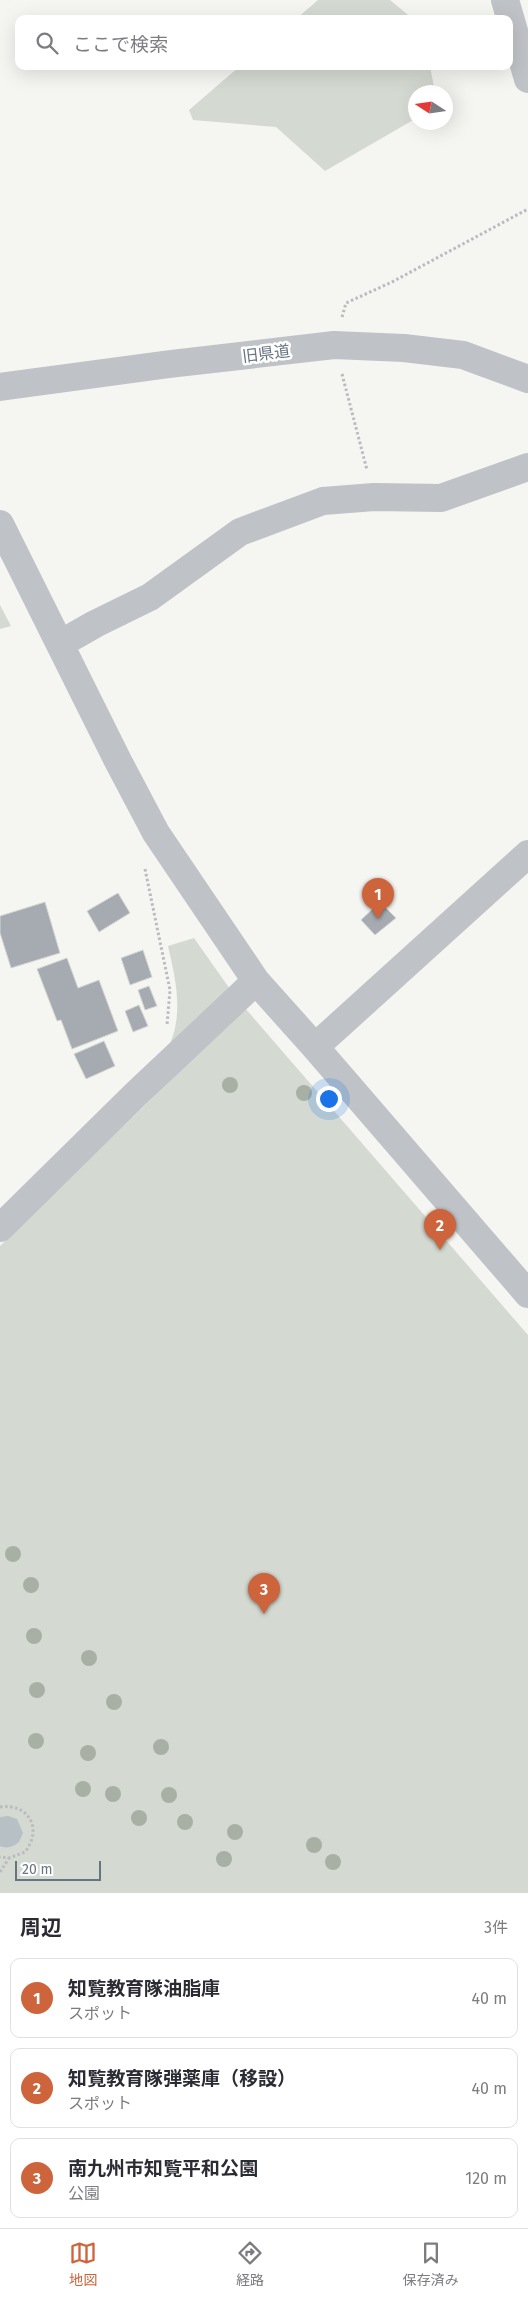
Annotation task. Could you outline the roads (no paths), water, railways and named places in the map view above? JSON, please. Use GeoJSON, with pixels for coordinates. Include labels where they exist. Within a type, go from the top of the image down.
{"type":"FeatureCollection","features":[{"type":"Feature","properties":{"kind":"street"},"geometry":{"type":"LineString","coordinates":[[505,0],[509,15]]}},
{"type":"Feature","properties":{"kind":"street"},"geometry":{"type":"LineString","coordinates":[[513,28],[528,80]]}},
{"type":"Feature","properties":{"kind":"street","name":"旧県道"},"geometry":{"type":"LineString","coordinates":[[0,387],[170,364],[334,345],[404,348],[462,355],[528,379]]}},
{"type":"Feature","properties":{"kind":"street"},"geometry":{"type":"LineString","coordinates":[[60,644],[94,624],[150,597],[240,532],[322,501],[374,497],[442,498],[528,467]]}},
{"type":"Feature","properties":{"kind":"street"},"geometry":{"type":"LineString","coordinates":[[0,524],[156,833],[256,981],[528,1294]]}},
{"type":"Feature","properties":{"kind":"street"},"geometry":{"type":"LineString","coordinates":[[315,1047],[528,854]]}},
{"type":"Feature","properties":{"kind":"street"},"geometry":{"type":"LineString","coordinates":[[0,1228],[136,1094],[256,981]]}},
{"type":"Feature","properties":{"kind":"place","name":"知覧教育隊油脂庫"},"geometry":{"type":"Point","coordinates":[378,919]}},
{"type":"Feature","properties":{"kind":"place","name":"知覧教育隊弾薬庫（移設）"},"geometry":{"type":"Point","coordinates":[440,1250]}},
{"type":"Feature","properties":{"kind":"place","name":"南九州市知覧平和公園"},"geometry":{"type":"Point","coordinates":[264,1614]}}]}
